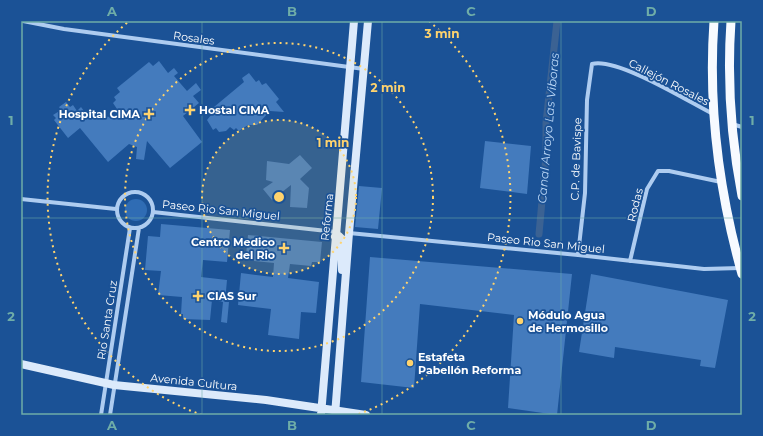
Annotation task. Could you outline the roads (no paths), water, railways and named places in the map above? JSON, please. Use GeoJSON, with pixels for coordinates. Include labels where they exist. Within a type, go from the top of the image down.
{"type":"FeatureCollection","features":[{"type":"Feature","properties":{"kind":"main road","name":"Reforma"},"geometry":{"type":"LineString","coordinates":[[321,411],[354,21]]}},
{"type":"Feature","properties":{"kind":"main road"},"geometry":{"type":"LineString","coordinates":[[335,412],[349,229],[368,21]]}},
{"type":"Feature","properties":{"kind":"main road"},"geometry":{"type":"LineString","coordinates":[[714,21],[713,114],[721,182],[741,270]]}},
{"type":"Feature","properties":{"kind":"main road"},"geometry":{"type":"LineString","coordinates":[[731,21],[730,77],[732,124],[742,196]]}},
{"type":"Feature","properties":{"kind":"main road"},"geometry":{"type":"LineString","coordinates":[[341,186],[348,190],[349,229]]}},
{"type":"Feature","properties":{"kind":"main road"},"geometry":{"type":"LineString","coordinates":[[335,234],[342,239],[341,268],[346,276]]}},
{"type":"Feature","properties":{"kind":"main road","name":"Avenida Cultura"},"geometry":{"type":"LineString","coordinates":[[21,364],[110,384],[321,411],[366,415]]}},
{"type":"Feature","properties":{"kind":"street","name":"Rosales"},"geometry":{"type":"LineString","coordinates":[[23,21],[64,29],[350,69],[364,69]]}},
{"type":"Feature","properties":{"kind":"street","name":"Callejón Rosales"},"geometry":{"type":"LineString","coordinates":[[592,64],[597,63],[616,66],[634,73],[713,114]]}},
{"type":"Feature","properties":{"kind":"street","name":"C.P. de Bavispe"},"geometry":{"type":"LineString","coordinates":[[578,255],[585,193],[587,100],[592,64]]}},
{"type":"Feature","properties":{"kind":"street"},"geometry":{"type":"LineString","coordinates":[[732,124],[742,127]]}},
{"type":"Feature","properties":{"kind":"street","name":"Rodas"},"geometry":{"type":"LineString","coordinates":[[630,261],[647,189],[658,171],[669,171],[721,182]]}},
{"type":"Feature","properties":{"kind":"street"},"geometry":{"type":"LineString","coordinates":[[139,192],[150,199],[153,212],[149,222],[139,228],[130,228],[120,221],[116,209],[118,202],[127,194],[139,192]]}},
{"type":"Feature","properties":{"kind":"street"},"geometry":{"type":"LineString","coordinates":[[21,199],[116,209]]}},
{"type":"Feature","properties":{"kind":"street","name":"Paseo Rio San Miguel"},"geometry":{"type":"LineString","coordinates":[[153,212],[335,234]]}},
{"type":"Feature","properties":{"kind":"street","name":"Rio Santa Cruz"},"geometry":{"type":"LineString","coordinates":[[110,415],[110,384],[130,228]]}},
{"type":"Feature","properties":{"kind":"street","name":"Rio Santa Cruz"},"geometry":{"type":"LineString","coordinates":[[100,415],[122,346],[139,228]]}},
{"type":"Feature","properties":{"kind":"street","name":"Paseo Rio San Miguel"},"geometry":{"type":"LineString","coordinates":[[349,229],[704,269],[741,270]]}},
{"type":"Feature","properties":{"kind":"waterway","name":"Canal Arroyo Las Viboras"},"geometry":{"type":"LineString","coordinates":[[539,234],[546,156],[546,123],[557,21]]}},
{"type":"Feature","properties":{"kind":"place","name":"Hostal CIMA"},"geometry":{"type":"Point","coordinates":[190,110]}},
{"type":"Feature","properties":{"kind":"place","name":"Hospital CIMA"},"geometry":{"type":"Point","coordinates":[149,114]}},
{"type":"Feature","properties":{"kind":"place","name":"Centro Medico del Rio"},"geometry":{"type":"Point","coordinates":[284,248]}},
{"type":"Feature","properties":{"kind":"place","name":"CIAS Sur"},"geometry":{"type":"Point","coordinates":[198,296]}},
{"type":"Feature","properties":{"kind":"place","name":"Módulo Agua de Hermosillo"},"geometry":{"type":"Point","coordinates":[520,321]}},
{"type":"Feature","properties":{"kind":"place","name":"Estafeta Pabellón Reforma"},"geometry":{"type":"Point","coordinates":[410,363]}}]}
